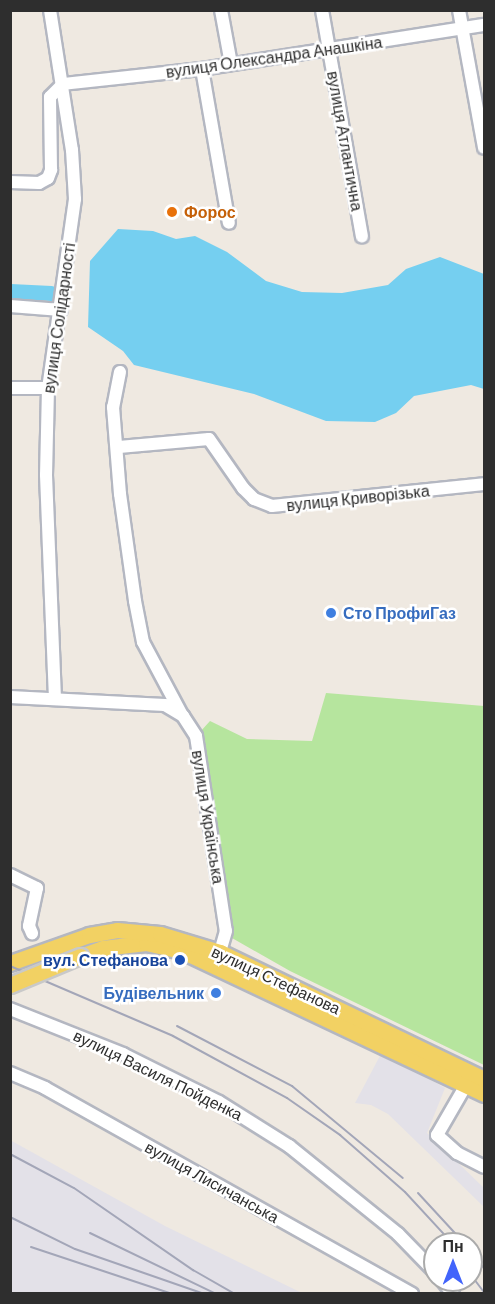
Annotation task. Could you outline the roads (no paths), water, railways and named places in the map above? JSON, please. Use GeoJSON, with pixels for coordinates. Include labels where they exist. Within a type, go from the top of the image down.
{"type":"FeatureCollection","features":[{"type":"Feature","properties":{"kind":"main road","name":"вулиця Стефанова"},"geometry":{"type":"LineString","coordinates":[[10,963],[89,935],[140,930],[215,957],[484,1079]]}},
{"type":"Feature","properties":{"kind":"main road","name":"вулиця Стефанова"},"geometry":{"type":"LineString","coordinates":[[10,985],[80,956],[114,946],[146,943],[215,957],[484,1094]]}},
{"type":"Feature","properties":{"kind":"street","name":"вулиця Солідарності"},"geometry":{"type":"LineString","coordinates":[[50,10],[63,84],[75,199],[61,310],[48,388],[46,475],[55,699]]}},
{"type":"Feature","properties":{"kind":"street"},"geometry":{"type":"LineString","coordinates":[[221,10],[231,64]]}},
{"type":"Feature","properties":{"kind":"street","name":"вулиця Атлантична"},"geometry":{"type":"LineString","coordinates":[[322,10],[362,236]]}},
{"type":"Feature","properties":{"kind":"street"},"geometry":{"type":"LineString","coordinates":[[459,10],[484,148]]}},
{"type":"Feature","properties":{"kind":"street","name":"вулиця Олександра Анашкіна"},"geometry":{"type":"LineString","coordinates":[[63,84],[202,69],[484,25]]}},
{"type":"Feature","properties":{"kind":"street"},"geometry":{"type":"LineString","coordinates":[[202,69],[230,224]]}},
{"type":"Feature","properties":{"kind":"street"},"geometry":{"type":"LineString","coordinates":[[10,182],[39,183],[48,178],[51,170],[50,97],[63,84]]}},
{"type":"Feature","properties":{"kind":"street"},"geometry":{"type":"LineString","coordinates":[[10,306],[61,310]]}},
{"type":"Feature","properties":{"kind":"street","name":"вулиця Українська"},"geometry":{"type":"LineString","coordinates":[[120,372],[113,407],[120,494],[143,642],[196,736],[226,932],[215,957]]}},
{"type":"Feature","properties":{"kind":"street"},"geometry":{"type":"LineString","coordinates":[[10,388],[48,388]]}},
{"type":"Feature","properties":{"kind":"street","name":"вулиця Криворізька"},"geometry":{"type":"LineString","coordinates":[[118,447],[209,440],[243,488],[254,499],[272,506],[484,484]]}},
{"type":"Feature","properties":{"kind":"street"},"geometry":{"type":"LineString","coordinates":[[10,697],[165,705],[183,716]]}},
{"type":"Feature","properties":{"kind":"street"},"geometry":{"type":"LineString","coordinates":[[10,875],[37,888],[29,926],[32,933]]}},
{"type":"Feature","properties":{"kind":"street","name":"вулиця Василя Пойденка"},"geometry":{"type":"LineString","coordinates":[[10,1009],[123,1054],[219,1102],[289,1146],[398,1234],[423,1260]]}},
{"type":"Feature","properties":{"kind":"street","name":"вулиця Лисичанська"},"geometry":{"type":"LineString","coordinates":[[10,1073],[45,1088],[412,1293]]}},
{"type":"Feature","properties":{"kind":"street"},"geometry":{"type":"LineString","coordinates":[[466,1085],[436,1135],[456,1154],[484,1167]]}},
{"type":"Feature","properties":{"kind":"water"},"geometry":{"type":"Polygon","coordinates":[[[118,229],[153,231],[176,239],[195,236],[227,252],[266,281],[302,292],[342,293],[388,285],[406,269],[440,257],[484,274],[484,389],[471,385],[414,396],[396,413],[375,422],[326,421],[254,394],[134,365],[123,351],[88,327],[90,261],[118,229]]]}},
{"type":"Feature","properties":{"kind":"waterway"},"geometry":{"type":"LineString","coordinates":[[10,291],[51,293]]}},
{"type":"Feature","properties":{"kind":"railway"},"geometry":{"type":"LineString","coordinates":[[10,966],[173,1036],[287,1098],[340,1135],[405,1192],[442,1232]]}},
{"type":"Feature","properties":{"kind":"railway"},"geometry":{"type":"LineString","coordinates":[[177,1026],[292,1086],[403,1178]]}},
{"type":"Feature","properties":{"kind":"railway"},"geometry":{"type":"LineString","coordinates":[[10,1154],[74,1188],[193,1270],[235,1294]]}},
{"type":"Feature","properties":{"kind":"railway"},"geometry":{"type":"LineString","coordinates":[[418,1193],[454,1232]]}},
{"type":"Feature","properties":{"kind":"railway"},"geometry":{"type":"LineString","coordinates":[[10,1217],[75,1249],[204,1294]]}},
{"type":"Feature","properties":{"kind":"railway"},"geometry":{"type":"LineString","coordinates":[[90,1233],[216,1294]]}},
{"type":"Feature","properties":{"kind":"railway"},"geometry":{"type":"LineString","coordinates":[[31,1247],[172,1294]]}},
{"type":"Feature","properties":{"kind":"place","name":"Форос"},"geometry":{"type":"Point","coordinates":[172,212]}},
{"type":"Feature","properties":{"kind":"place","name":"Сто ПрофиГаз"},"geometry":{"type":"Point","coordinates":[331,613]}},
{"type":"Feature","properties":{"kind":"place","name":"вул. Стефанова"},"geometry":{"type":"Point","coordinates":[180,960]}},
{"type":"Feature","properties":{"kind":"place","name":"Будівельник"},"geometry":{"type":"Point","coordinates":[216,993]}}]}
